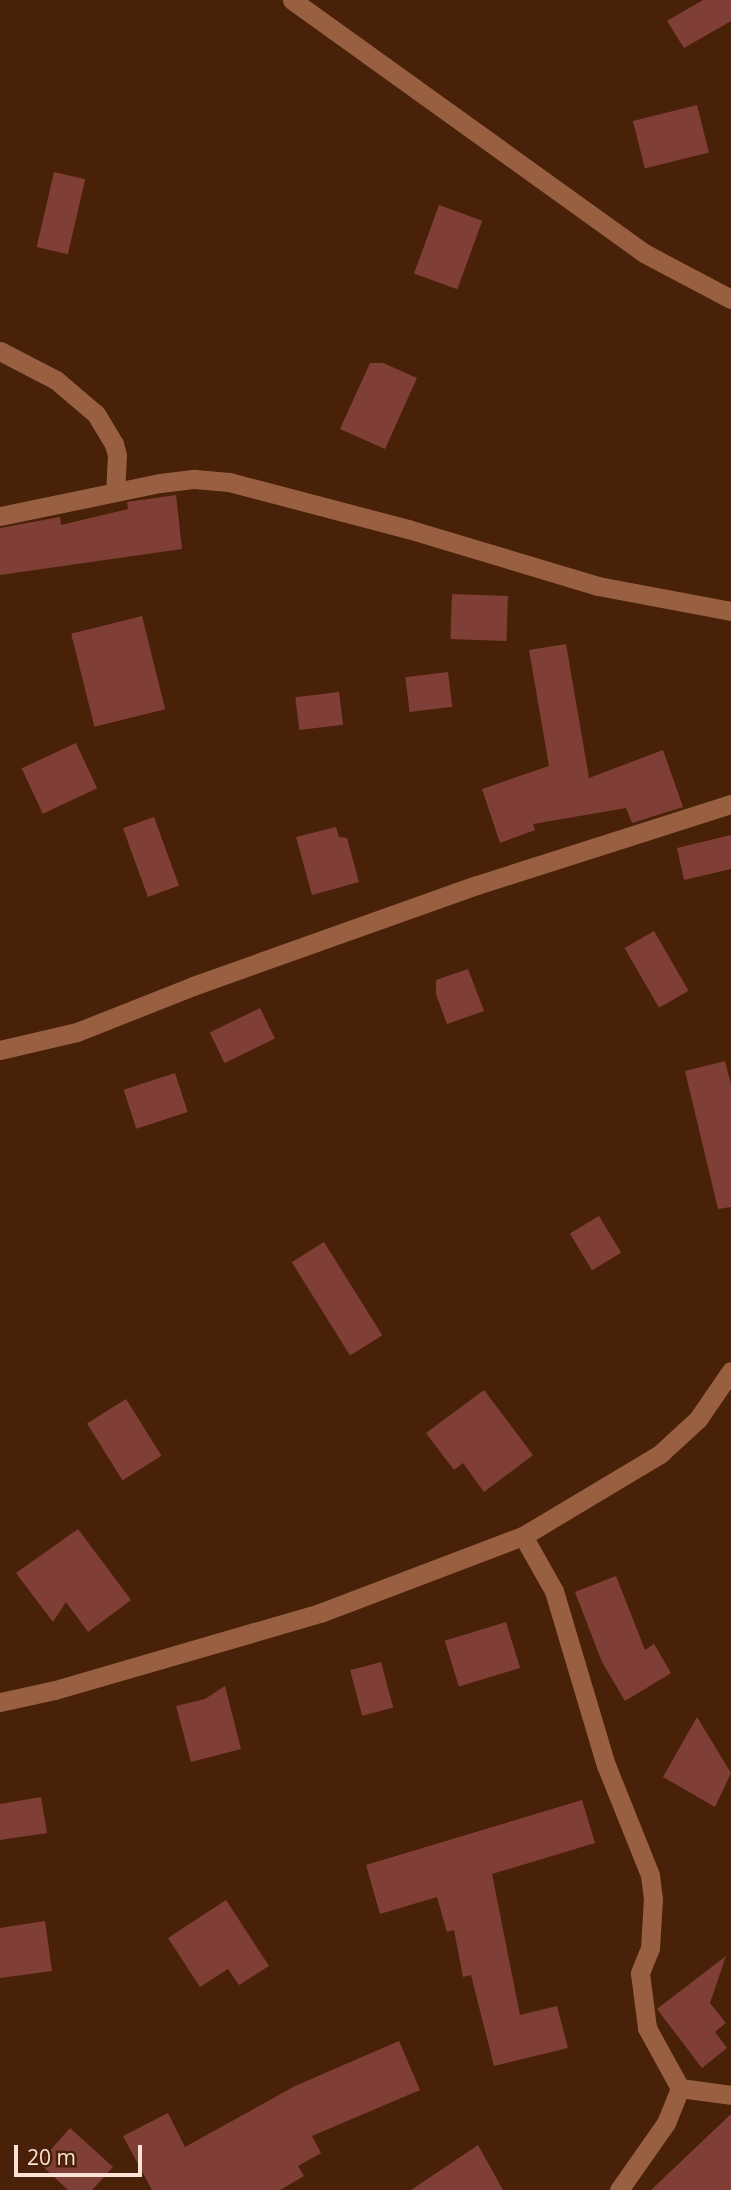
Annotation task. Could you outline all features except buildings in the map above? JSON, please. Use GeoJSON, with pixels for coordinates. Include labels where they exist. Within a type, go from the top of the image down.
{"type":"FeatureCollection","features":[{"type":"Feature","properties":{"kind":"street"},"geometry":{"type":"LineString","coordinates":[[292,0],[644,253],[731,299]]}},
{"type":"Feature","properties":{"kind":"street"},"geometry":{"type":"LineString","coordinates":[[0,351],[56,380],[96,414],[114,444],[117,455],[115,492]]}},
{"type":"Feature","properties":{"kind":"street"},"geometry":{"type":"LineString","coordinates":[[0,516],[115,492],[195,479],[229,482],[408,530],[598,586],[731,611]]}},
{"type":"Feature","properties":{"kind":"street"},"geometry":{"type":"LineString","coordinates":[[0,1050],[77,1032],[193,986],[477,885],[731,804]]}},
{"type":"Feature","properties":{"kind":"street"},"geometry":{"type":"LineString","coordinates":[[0,1702],[55,1690],[320,1613],[523,1536],[660,1454],[698,1419],[731,1371]]}},
{"type":"Feature","properties":{"kind":"street"},"geometry":{"type":"LineString","coordinates":[[523,1536],[554,1591],[606,1765],[650,1875],[653,1898],[650,1948],[640,1973],[640,1995],[646,2028],[680,2088]]}},
{"type":"Feature","properties":{"kind":"street"},"geometry":{"type":"LineString","coordinates":[[680,2088],[731,2095]]}},
{"type":"Feature","properties":{"kind":"street"},"geometry":{"type":"LineString","coordinates":[[620,2190],[666,2123],[680,2088]]}}]}
